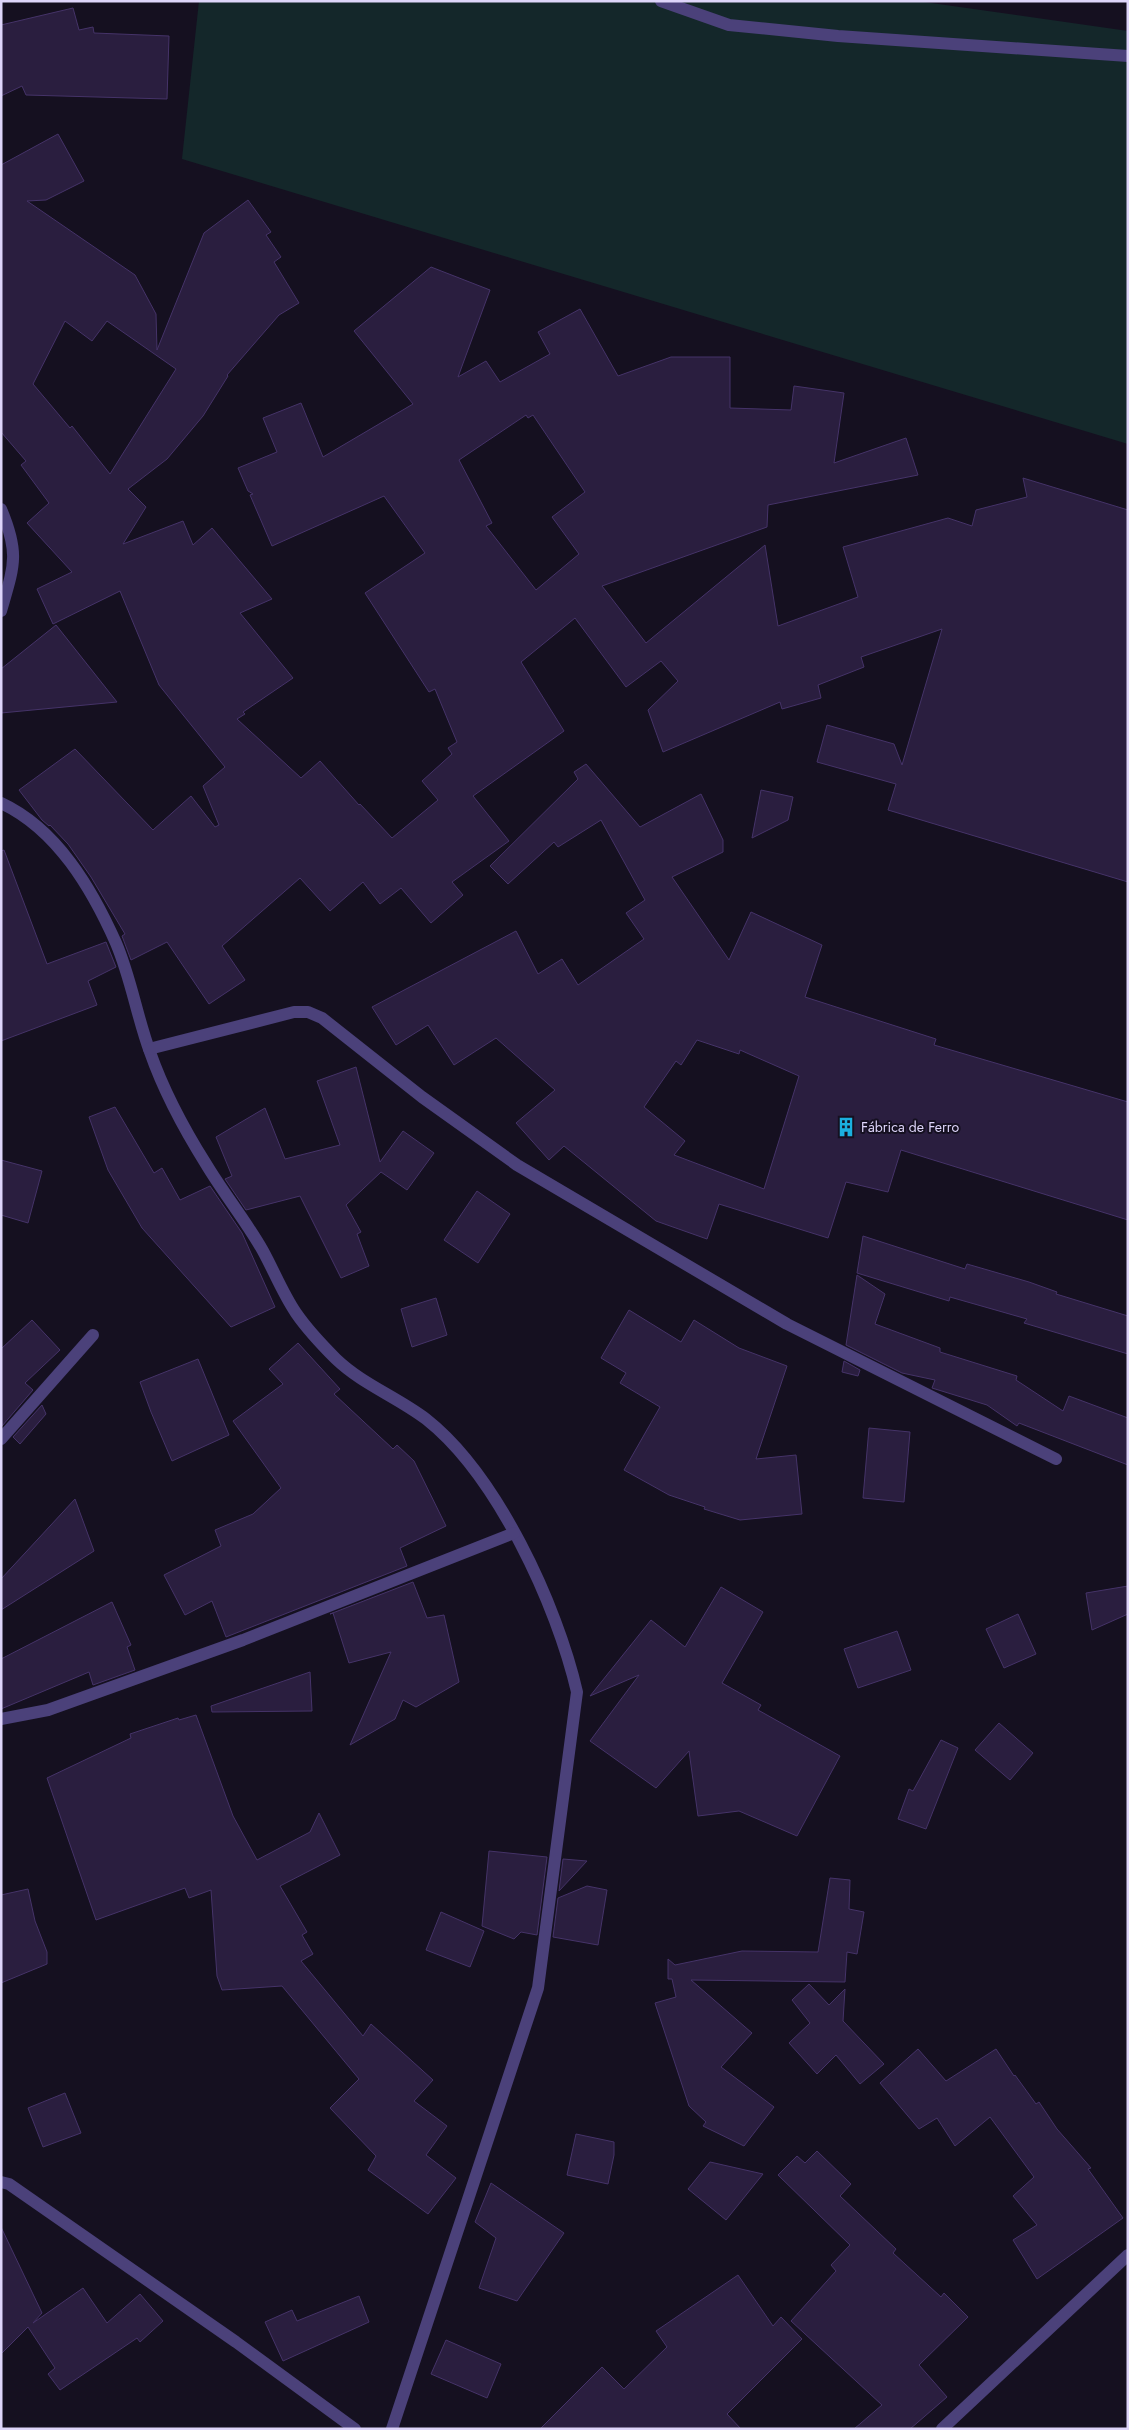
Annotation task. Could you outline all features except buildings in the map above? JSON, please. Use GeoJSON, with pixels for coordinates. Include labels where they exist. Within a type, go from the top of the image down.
{"type":"FeatureCollection","features":[{"type":"Feature","properties":{"kind":"street"},"geometry":{"type":"LineString","coordinates":[[661,1],[729,25],[838,36],[1128,56]]}},
{"type":"Feature","properties":{"kind":"street"},"geometry":{"type":"LineString","coordinates":[[1,509],[11,533],[14,554],[12,571],[1,611]]}},
{"type":"Feature","properties":{"kind":"street"},"geometry":{"type":"LineString","coordinates":[[1,802],[12,808],[56,842],[87,887],[116,944],[149,1049],[164,1089],[206,1164],[262,1249],[296,1313],[336,1359],[374,1388],[425,1419],[454,1445],[496,1499],[553,1613],[568,1655],[577,1692],[538,1988],[392,2429]]}},
{"type":"Feature","properties":{"kind":"street"},"geometry":{"type":"LineString","coordinates":[[149,1049],[294,1012],[308,1012],[322,1018],[422,1097],[517,1165],[787,1324],[1056,1458]]}},
{"type":"Feature","properties":{"kind":"street"},"geometry":{"type":"LineString","coordinates":[[1,1439],[93,1335]]}},
{"type":"Feature","properties":{"kind":"street"},"geometry":{"type":"LineString","coordinates":[[1,1719],[48,1710],[234,1643],[514,1533]]}},
{"type":"Feature","properties":{"kind":"street"},"geometry":{"type":"LineString","coordinates":[[1,2182],[9,2184],[26,2195],[228,2336],[355,2429]]}},
{"type":"Feature","properties":{"kind":"street"},"geometry":{"type":"LineString","coordinates":[[942,2429],[1128,2255]]}},
{"type":"Feature","properties":{"kind":"green space"},"geometry":{"type":"Polygon","coordinates":[[[199,1],[917,1],[1128,31],[1128,444],[182,159],[199,1]]]}},
{"type":"Feature","properties":{"kind":"place","name":"Fábrica de Ferro"},"geometry":{"type":"Point","coordinates":[846,1127]}}]}
